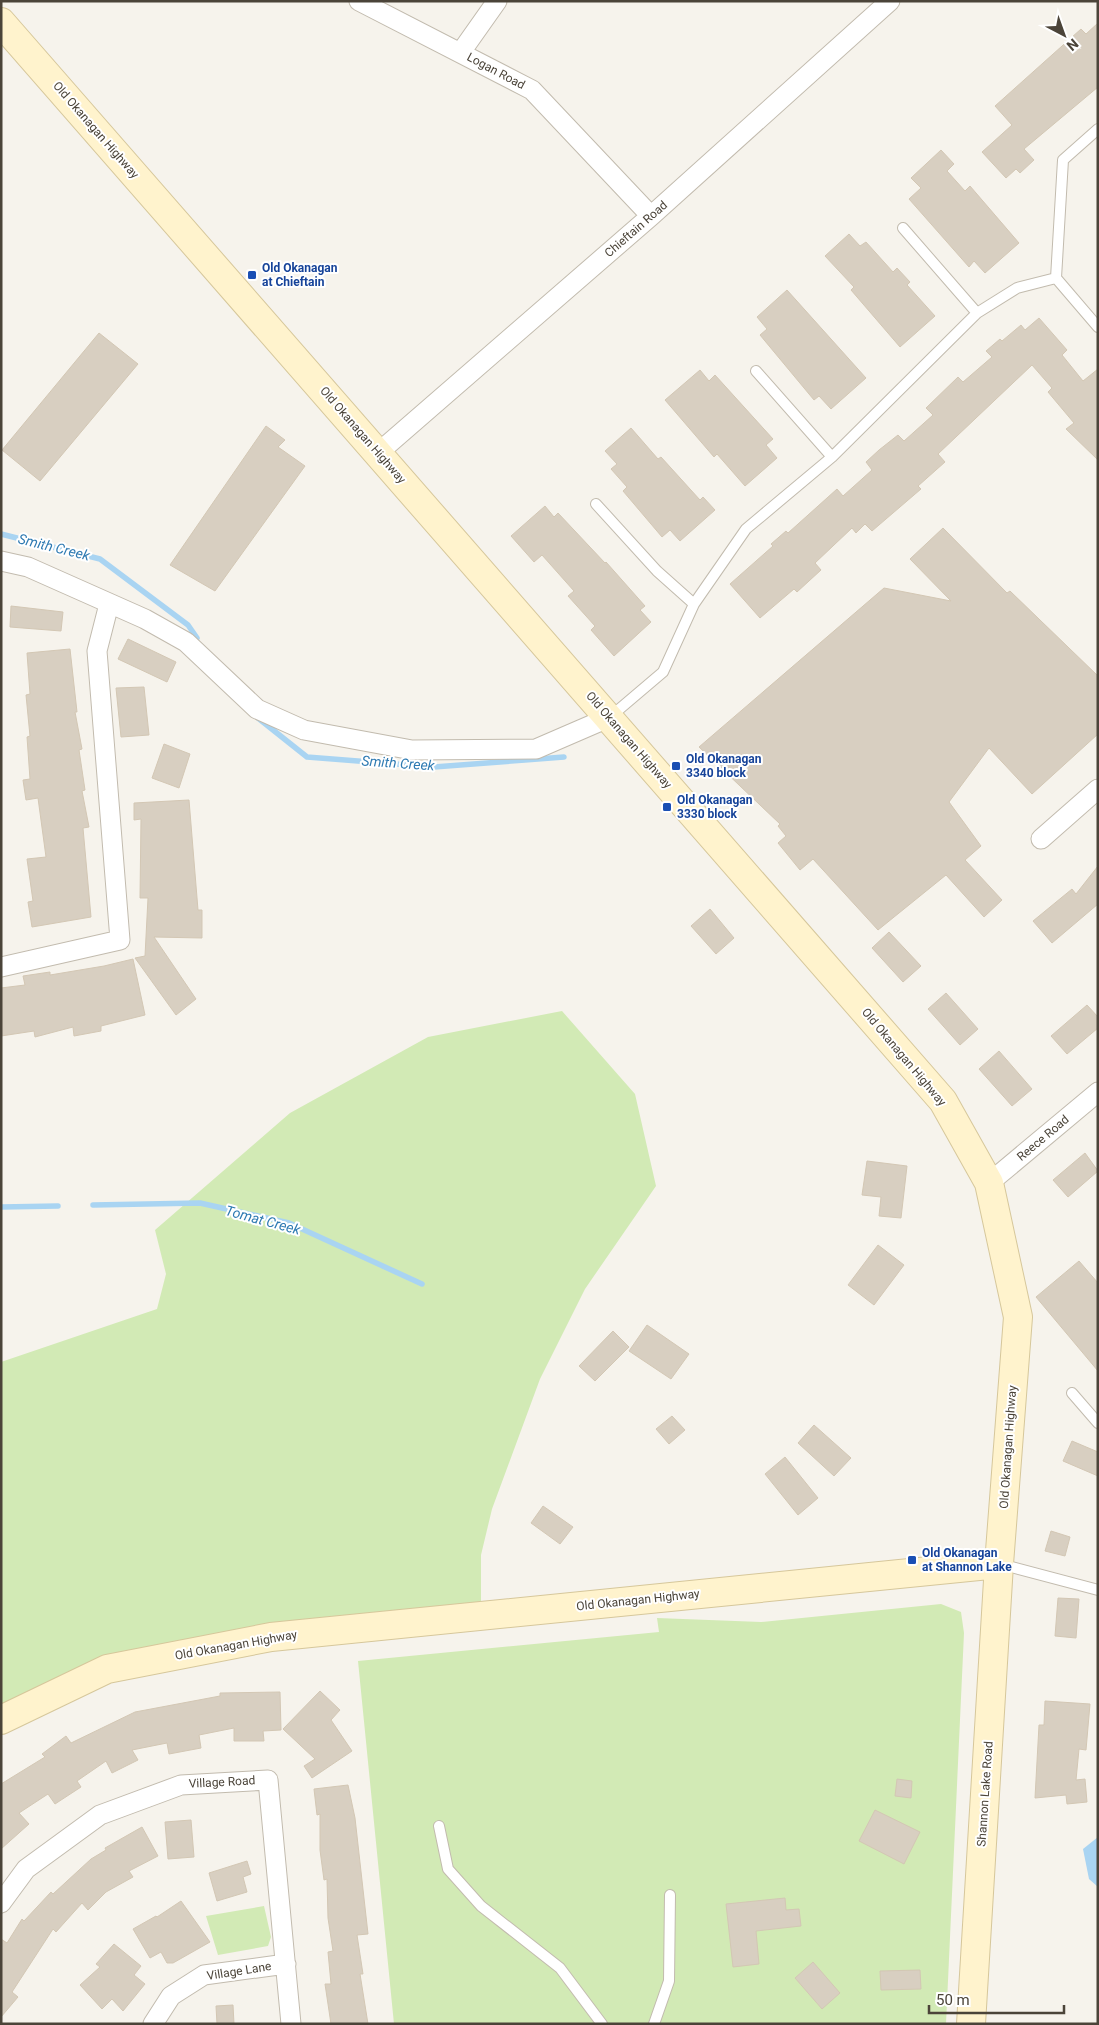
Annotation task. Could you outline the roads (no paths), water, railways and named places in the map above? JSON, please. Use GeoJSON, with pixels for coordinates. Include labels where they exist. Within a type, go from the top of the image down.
{"type":"FeatureCollection","features":[{"type":"Feature","properties":{"kind":"main road","name":"Old Okanagan Highway"},"geometry":{"type":"LineString","coordinates":[[1,22],[610,717],[943,1101],[989,1183],[1018,1317],[999,1564],[271,1637],[107,1668],[1,1720]]}},
{"type":"Feature","properties":{"kind":"main road","name":"Shannon Lake Road"},"geometry":{"type":"LineString","coordinates":[[971,2024],[999,1564]]}},
{"type":"Feature","properties":{"kind":"street","name":"Logan Road"},"geometry":{"type":"LineString","coordinates":[[359,1],[532,90],[651,216]]}},
{"type":"Feature","properties":{"kind":"street"},"geometry":{"type":"LineString","coordinates":[[461,52],[497,1]]}},
{"type":"Feature","properties":{"kind":"street","name":"Chieftain Road"},"geometry":{"type":"LineString","coordinates":[[378,453],[651,216],[890,1]]}},
{"type":"Feature","properties":{"kind":"street"},"geometry":{"type":"LineString","coordinates":[[1,561],[28,567],[109,604],[145,618],[186,642],[257,709],[304,730],[412,750],[536,748],[610,717]]}},
{"type":"Feature","properties":{"kind":"street"},"geometry":{"type":"LineString","coordinates":[[1,967],[120,940],[97,650],[109,604]]}},
{"type":"Feature","properties":{"kind":"street"},"geometry":{"type":"LineString","coordinates":[[1040,839],[1098,789]]}},
{"type":"Feature","properties":{"kind":"street","name":"Reece Road"},"geometry":{"type":"LineString","coordinates":[[989,1183],[1098,1092]]}},
{"type":"Feature","properties":{"kind":"street","name":"Village Road"},"geometry":{"type":"LineString","coordinates":[[1,1903],[26,1869],[100,1816],[180,1785],[268,1780],[286,1964]]}},
{"type":"Feature","properties":{"kind":"street"},"geometry":{"type":"LineString","coordinates":[[286,1964],[291,2024]]}},
{"type":"Feature","properties":{"kind":"street","name":"Village Lane"},"geometry":{"type":"LineString","coordinates":[[153,2024],[171,1996],[204,1975],[286,1964]]}},
{"type":"Feature","properties":{"kind":"lane"},"geometry":{"type":"LineString","coordinates":[[1098,129],[1063,160],[1056,278],[1098,327]]}},
{"type":"Feature","properties":{"kind":"lane"},"geometry":{"type":"LineString","coordinates":[[903,228],[977,313]]}},
{"type":"Feature","properties":{"kind":"lane"},"geometry":{"type":"LineString","coordinates":[[610,717],[663,672],[694,604],[746,529],[832,457],[977,313],[1017,288],[1056,278]]}},
{"type":"Feature","properties":{"kind":"lane"},"geometry":{"type":"LineString","coordinates":[[756,371],[832,457]]}},
{"type":"Feature","properties":{"kind":"lane"},"geometry":{"type":"LineString","coordinates":[[596,504],[657,571],[694,604]]}},
{"type":"Feature","properties":{"kind":"lane"},"geometry":{"type":"LineString","coordinates":[[1072,1393],[1098,1423]]}},
{"type":"Feature","properties":{"kind":"lane"},"geometry":{"type":"LineString","coordinates":[[999,1564],[1098,1590]]}},
{"type":"Feature","properties":{"kind":"lane"},"geometry":{"type":"LineString","coordinates":[[439,1826],[448,1869],[481,1906],[560,1968],[602,2024]]}},
{"type":"Feature","properties":{"kind":"lane"},"geometry":{"type":"LineString","coordinates":[[654,2024],[669,1981],[670,1895]]}},
{"type":"Feature","properties":{"kind":"water"},"geometry":{"type":"Polygon","coordinates":[[[1098,1837],[1098,1887],[1089,1879],[1083,1849],[1098,1837]]]}},
{"type":"Feature","properties":{"kind":"waterway","name":"Smith Creek"},"geometry":{"type":"LineString","coordinates":[[1,534],[100,559],[188,625],[197,638]]}},
{"type":"Feature","properties":{"kind":"waterway","name":"Smith Creek"},"geometry":{"type":"LineString","coordinates":[[258,718],[307,757],[434,767],[564,757]]}},
{"type":"Feature","properties":{"kind":"waterway","name":"Tomat Creek"},"geometry":{"type":"LineString","coordinates":[[93,1205],[200,1203],[289,1223],[422,1284]]}},
{"type":"Feature","properties":{"kind":"waterway","name":"Tomat Creek"},"geometry":{"type":"LineString","coordinates":[[1,1207],[58,1206]]}},
{"type":"Feature","properties":{"kind":"place","name":"Old Okanagan at Chieftain"},"geometry":{"type":"Point","coordinates":[252,275]}},
{"type":"Feature","properties":{"kind":"place","name":"Old Okanagan 3340 block"},"geometry":{"type":"Point","coordinates":[676,766]}},
{"type":"Feature","properties":{"kind":"place","name":"Old Okanagan 3330 block"},"geometry":{"type":"Point","coordinates":[667,807]}},
{"type":"Feature","properties":{"kind":"place","name":"Old Okanagan at Shannon Lake"},"geometry":{"type":"Point","coordinates":[912,1560]}}]}
